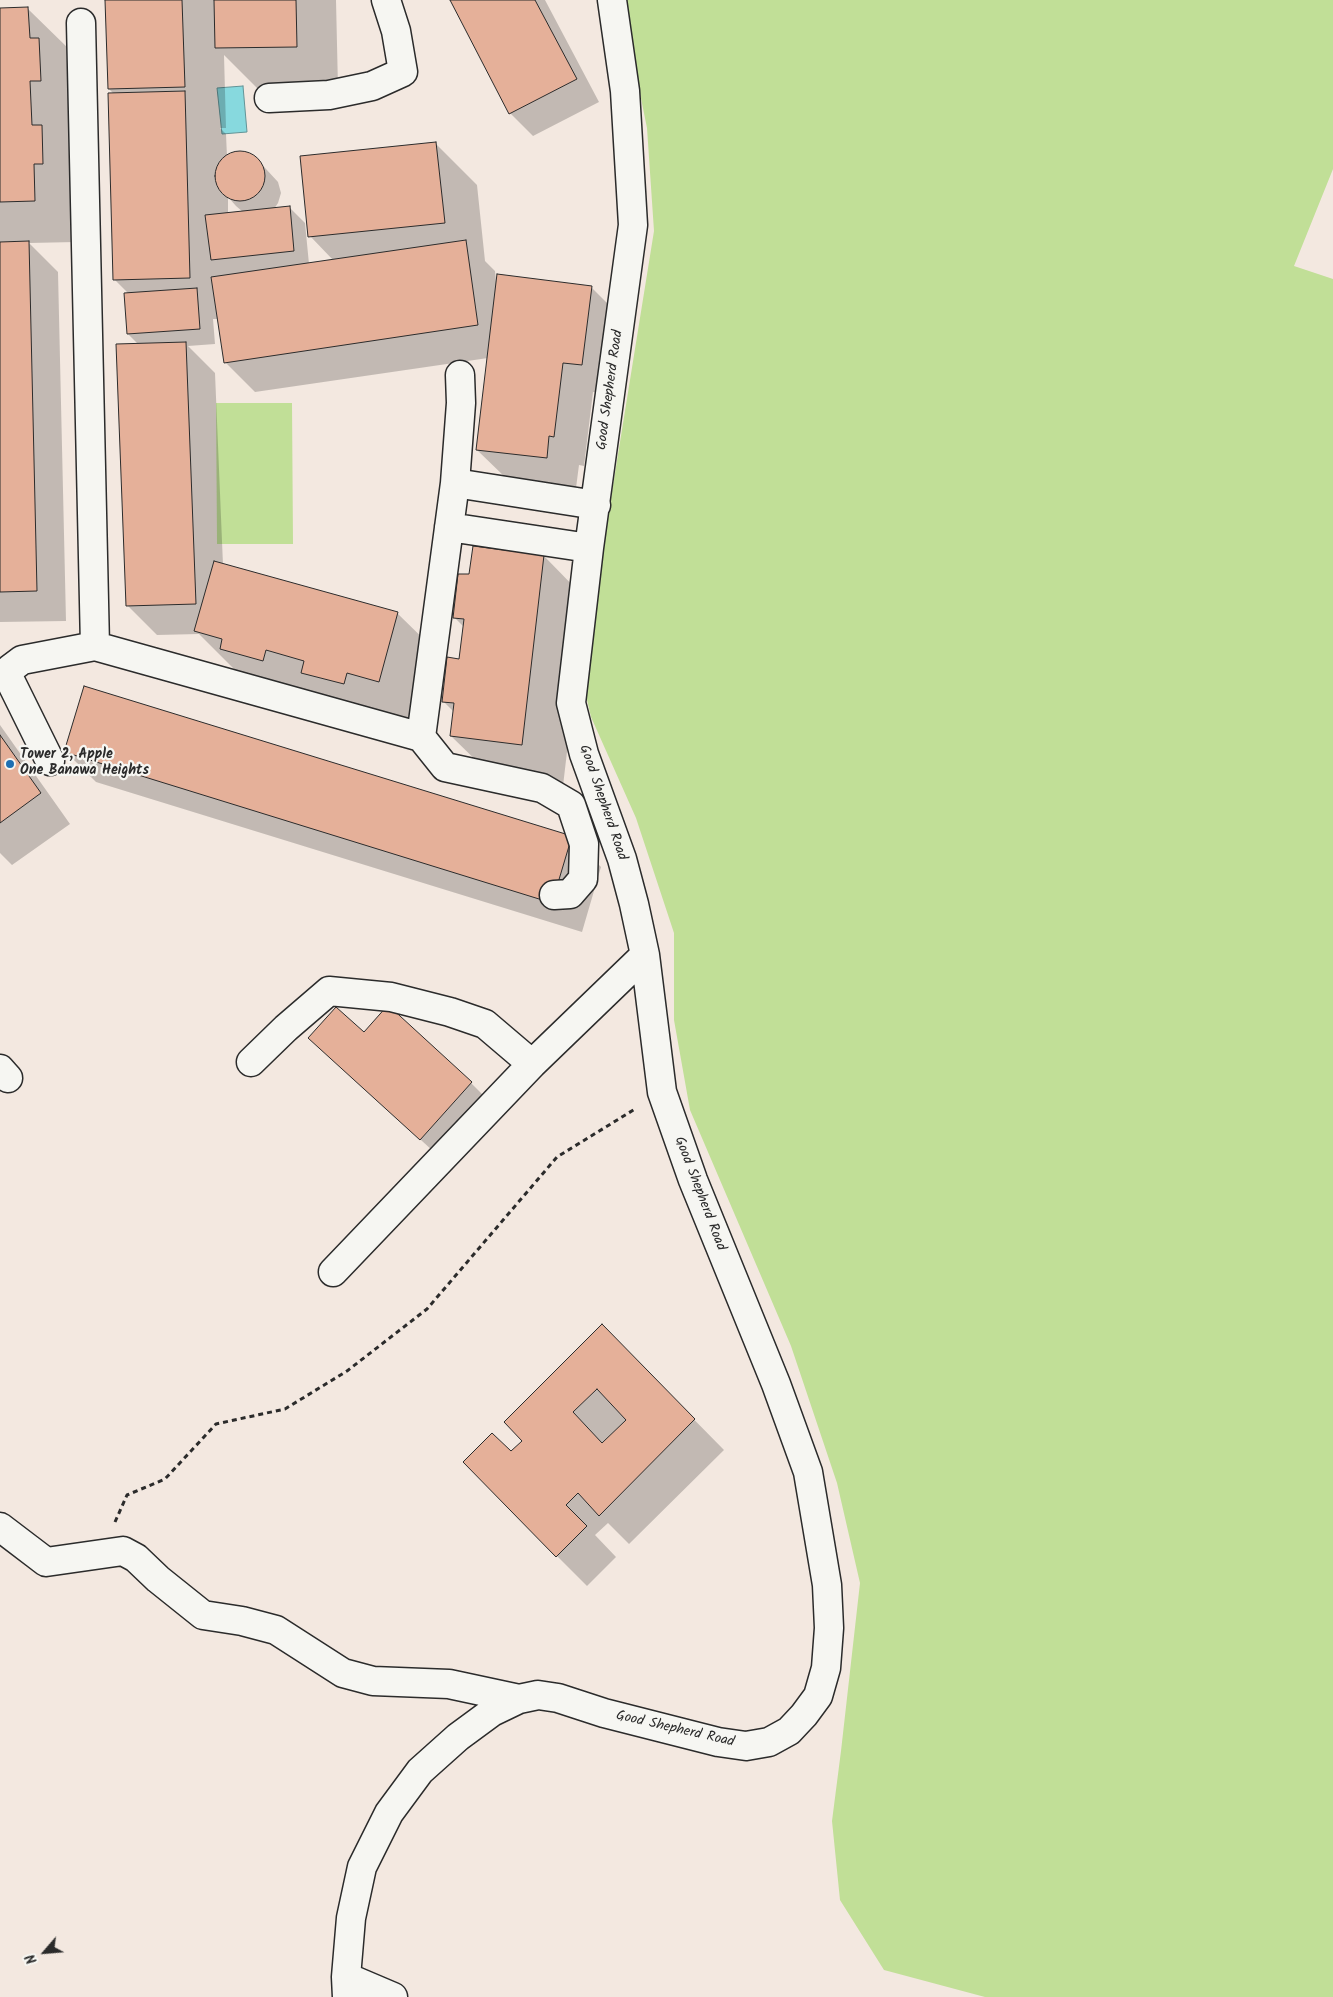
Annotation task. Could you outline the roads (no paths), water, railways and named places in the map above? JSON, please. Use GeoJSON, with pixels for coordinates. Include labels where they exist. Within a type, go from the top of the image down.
{"type":"FeatureCollection","features":[{"type":"Feature","properties":{"kind":"street"},"geometry":{"type":"LineString","coordinates":[[269,98],[329,95],[372,86],[402,72],[396,31],[386,0]]}},
{"type":"Feature","properties":{"kind":"street","name":"Good Shepherd Road"},"geometry":{"type":"LineString","coordinates":[[346,1987],[351,1918],[362,1867],[389,1813],[420,1771],[458,1737],[492,1712],[519,1699],[538,1695],[558,1698],[604,1713],[718,1742],[746,1746],[769,1742],[789,1730],[804,1716],[818,1696],[826,1668],[829,1628],[827,1585],[808,1472],[776,1384],[693,1180],[662,1092],[645,955],[634,904],[622,859],[584,754],[570,703],[633,225],[625,91],[612,0]]}},
{"type":"Feature","properties":{"kind":"street"},"geometry":{"type":"LineString","coordinates":[[81,23],[95,646]]}},
{"type":"Feature","properties":{"kind":"street"},"geometry":{"type":"LineString","coordinates":[[421,737],[455,483],[461,402],[460,375]]}},
{"type":"Feature","properties":{"kind":"street"},"geometry":{"type":"LineString","coordinates":[[455,483],[596,505]]}},
{"type":"Feature","properties":{"kind":"street"},"geometry":{"type":"LineString","coordinates":[[449,527],[589,548]]}},
{"type":"Feature","properties":{"kind":"street"},"geometry":{"type":"LineString","coordinates":[[50,761],[8,676],[5,664],[95,646],[421,737],[445,767],[542,788],[571,805],[584,844],[583,879],[570,894],[554,895]]}},
{"type":"Feature","properties":{"kind":"street"},"geometry":{"type":"LineString","coordinates":[[332,1272],[532,1064],[645,955]]}},
{"type":"Feature","properties":{"kind":"street"},"geometry":{"type":"LineString","coordinates":[[251,1062],[286,1028],[329,992],[391,997],[450,1012],[485,1024],[532,1064]]}},
{"type":"Feature","properties":{"kind":"street"},"geometry":{"type":"LineString","coordinates":[[0,1527],[46,1562],[123,1551],[136,1558],[158,1579],[203,1615],[242,1621],[276,1630],[343,1673],[373,1681],[449,1684],[519,1699]]}},
{"type":"Feature","properties":{"kind":"street"},"geometry":{"type":"LineString","coordinates":[[346,1987],[393,1997]]}},
{"type":"Feature","properties":{"kind":"water"},"geometry":{"type":"Polygon","coordinates":[[[243,86],[247,132],[222,134],[217,88],[243,86]]]}},
{"type":"Feature","properties":{"kind":"place","name":"Tower 2, Apple One Banawa Heights"},"geometry":{"type":"Point","coordinates":[10,764]}}]}
